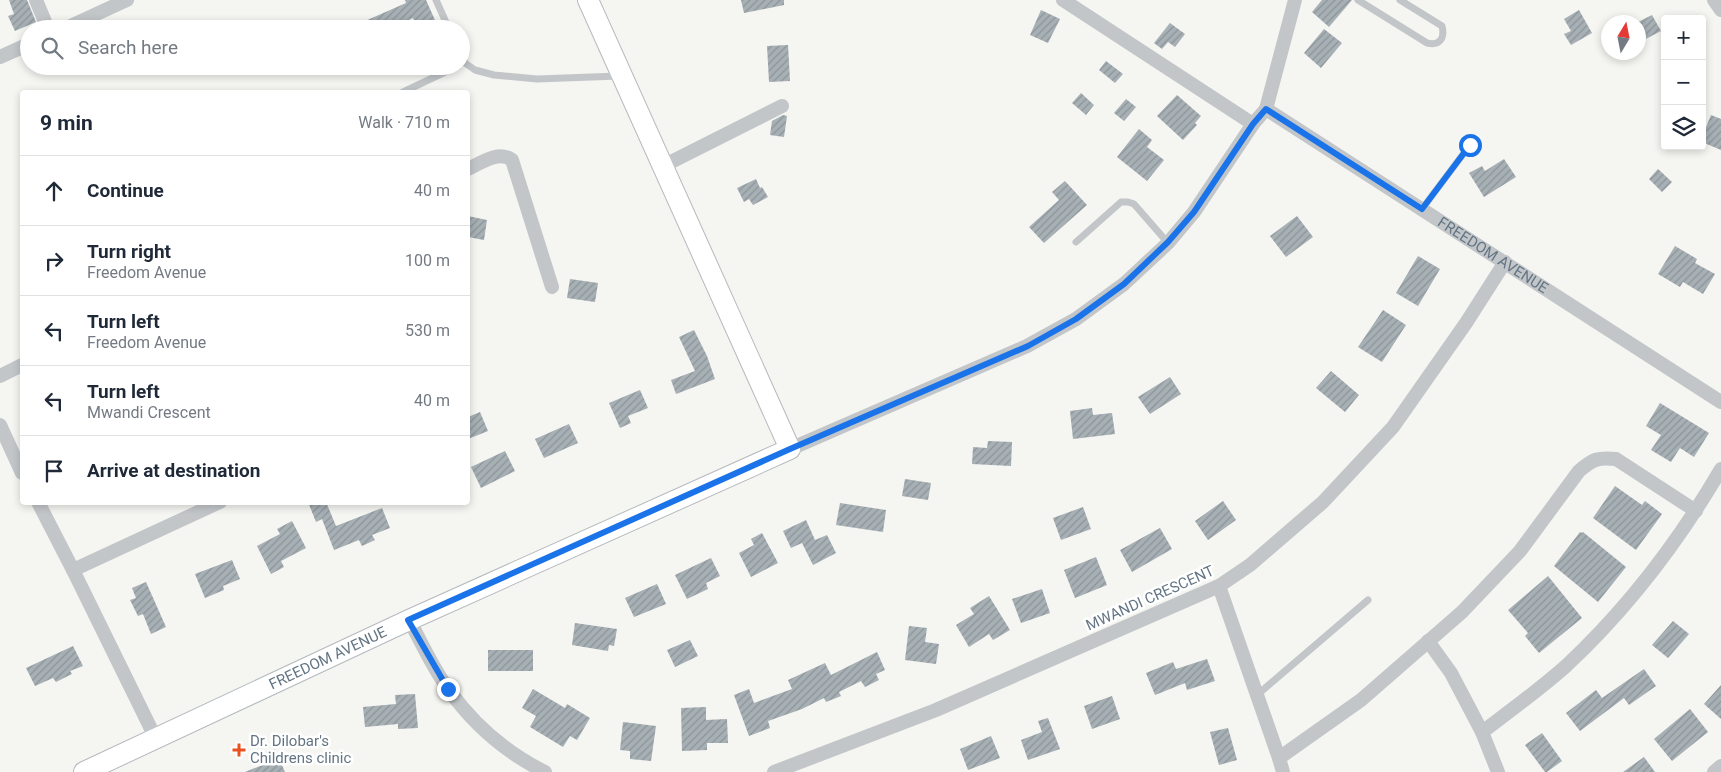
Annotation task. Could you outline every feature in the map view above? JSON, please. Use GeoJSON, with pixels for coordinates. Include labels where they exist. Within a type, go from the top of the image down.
{"type":"FeatureCollection","features":[{"type":"Feature","properties":{"kind":"main road"},"geometry":{"type":"LineString","coordinates":[[588,0],[790,449]]}},
{"type":"Feature","properties":{"kind":"main road","name":"FREEDOM AVENUE"},"geometry":{"type":"LineString","coordinates":[[84,772],[408,620],[790,449]]}},
{"type":"Feature","properties":{"kind":"street"},"geometry":{"type":"LineString","coordinates":[[36,0],[44,20]]}},
{"type":"Feature","properties":{"kind":"street"},"geometry":{"type":"LineString","coordinates":[[84,20],[127,0]]}},
{"type":"Feature","properties":{"kind":"street"},"geometry":{"type":"LineString","coordinates":[[1063,0],[1253,124]]}},
{"type":"Feature","properties":{"kind":"street","name":"FREEDOM AVENUE"},"geometry":{"type":"LineString","coordinates":[[790,449],[1028,346],[1076,319],[1124,284],[1168,242],[1194,212],[1253,124],[1266,109],[1295,0]]}},
{"type":"Feature","properties":{"kind":"street"},"geometry":{"type":"LineString","coordinates":[[1714,0],[1721,10]]}},
{"type":"Feature","properties":{"kind":"street"},"geometry":{"type":"LineString","coordinates":[[0,57],[20,48]]}},
{"type":"Feature","properties":{"kind":"street"},"geometry":{"type":"LineString","coordinates":[[663,166],[782,106]]}},
{"type":"Feature","properties":{"kind":"street","name":"FREEDOM AVENUE"},"geometry":{"type":"LineString","coordinates":[[1266,109],[1721,402]]}},
{"type":"Feature","properties":{"kind":"street"},"geometry":{"type":"LineString","coordinates":[[470,168],[500,156],[507,156],[512,160],[552,287]]}},
{"type":"Feature","properties":{"kind":"street","name":"MWANDI CRESCENT"},"geometry":{"type":"LineString","coordinates":[[774,772],[936,710],[1219,586],[1250,565],[1323,502],[1393,427],[1466,323],[1505,262]]}},
{"type":"Feature","properties":{"kind":"street"},"geometry":{"type":"LineString","coordinates":[[0,376],[20,365]]}},
{"type":"Feature","properties":{"kind":"street"},"geometry":{"type":"LineString","coordinates":[[0,425],[20,469]]}},
{"type":"Feature","properties":{"kind":"street"},"geometry":{"type":"LineString","coordinates":[[1279,758],[1361,700],[1474,600],[1520,552],[1579,471],[1591,460],[1616,459],[1696,511]]}},
{"type":"Feature","properties":{"kind":"street"},"geometry":{"type":"LineString","coordinates":[[1482,732],[1566,666],[1600,631],[1648,576],[1696,511],[1721,468]]}},
{"type":"Feature","properties":{"kind":"street"},"geometry":{"type":"LineString","coordinates":[[40,505],[156,739]]}},
{"type":"Feature","properties":{"kind":"street"},"geometry":{"type":"LineString","coordinates":[[73,570],[214,505]]}},
{"type":"Feature","properties":{"kind":"street"},"geometry":{"type":"LineString","coordinates":[[1219,586],[1283,772]]}},
{"type":"Feature","properties":{"kind":"street"},"geometry":{"type":"LineString","coordinates":[[408,620],[448,689],[471,717],[498,743],[529,764],[545,772]]}},
{"type":"Feature","properties":{"kind":"street"},"geometry":{"type":"LineString","coordinates":[[1428,642],[1451,673],[1482,732],[1498,772]]}},
{"type":"Feature","properties":{"kind":"street"},"geometry":{"type":"LineString","coordinates":[[1714,772],[1721,766]]}},
{"type":"Feature","properties":{"kind":"lane"},"geometry":{"type":"LineString","coordinates":[[436,0],[445,20]]}},
{"type":"Feature","properties":{"kind":"lane"},"geometry":{"type":"LineString","coordinates":[[1358,0],[1427,43],[1439,43],[1442,39],[1442,26],[1400,0]]}},
{"type":"Feature","properties":{"kind":"lane"},"geometry":{"type":"LineString","coordinates":[[470,68],[494,75],[537,79],[622,76]]}},
{"type":"Feature","properties":{"kind":"lane"},"geometry":{"type":"LineString","coordinates":[[407,90],[439,75]]}},
{"type":"Feature","properties":{"kind":"lane"},"geometry":{"type":"LineString","coordinates":[[1422,209],[1470,145]]}},
{"type":"Feature","properties":{"kind":"lane"},"geometry":{"type":"LineString","coordinates":[[1076,242],[1121,202],[1134,204],[1168,242]]}},
{"type":"Feature","properties":{"kind":"lane"},"geometry":{"type":"LineString","coordinates":[[1257,695],[1368,600]]}},
{"type":"Feature","properties":{"kind":"building"},"geometry":{"type":"Polygon","coordinates":[[[9,0],[27,0],[35,20],[20,20],[20,29],[15,31],[8,16],[14,14],[9,0]]]}},
{"type":"Feature","properties":{"kind":"building"},"geometry":{"type":"Polygon","coordinates":[[[405,0],[426,0],[435,20],[414,20],[413,18],[409,20],[367,20],[406,3],[405,0]]]}},
{"type":"Feature","properties":{"kind":"building"},"geometry":{"type":"Polygon","coordinates":[[[741,0],[784,0],[784,5],[744,13],[741,0]]]}},
{"type":"Feature","properties":{"kind":"building"},"geometry":{"type":"Polygon","coordinates":[[[1322,0],[1352,0],[1329,27],[1312,12],[1322,0]]]}},
{"type":"Feature","properties":{"kind":"building"},"geometry":{"type":"Polygon","coordinates":[[[1041,10],[1060,19],[1048,43],[1030,35],[1041,10]]]}},
{"type":"Feature","properties":{"kind":"building"},"geometry":{"type":"Polygon","coordinates":[[[1579,10],[1592,33],[1571,45],[1564,34],[1571,31],[1564,19],[1579,10]]]}},
{"type":"Feature","properties":{"kind":"building"},"geometry":{"type":"Polygon","coordinates":[[[1652,15],[1661,31],[1646,39],[1646,18],[1652,15]]]}},
{"type":"Feature","properties":{"kind":"building"},"geometry":{"type":"Polygon","coordinates":[[[1170,23],[1185,34],[1175,47],[1168,42],[1162,49],[1154,43],[1170,23]]]}},
{"type":"Feature","properties":{"kind":"building"},"geometry":{"type":"Polygon","coordinates":[[[1324,29],[1342,43],[1321,68],[1304,53],[1324,29]]]}},
{"type":"Feature","properties":{"kind":"building"},"geometry":{"type":"Polygon","coordinates":[[[788,45],[790,81],[769,82],[767,46],[788,45]]]}},
{"type":"Feature","properties":{"kind":"building"},"geometry":{"type":"Polygon","coordinates":[[[1106,61],[1123,74],[1115,83],[1099,70],[1106,61]]]}},
{"type":"Feature","properties":{"kind":"building"},"geometry":{"type":"Polygon","coordinates":[[[1081,93],[1094,105],[1086,115],[1072,103],[1081,93]]]}},
{"type":"Feature","properties":{"kind":"building"},"geometry":{"type":"Polygon","coordinates":[[[1177,95],[1201,116],[1195,123],[1197,125],[1183,140],[1157,116],[1177,95]]]}},
{"type":"Feature","properties":{"kind":"building"},"geometry":{"type":"Polygon","coordinates":[[[1126,99],[1136,107],[1124,121],[1114,113],[1126,99]]]}},
{"type":"Feature","properties":{"kind":"building"},"geometry":{"type":"Polygon","coordinates":[[[783,115],[787,116],[784,137],[770,135],[772,121],[783,115]]]}},
{"type":"Feature","properties":{"kind":"building"},"geometry":{"type":"Polygon","coordinates":[[[1711,115],[1721,119],[1721,150],[1706,144],[1706,127],[1711,115]]]}},
{"type":"Feature","properties":{"kind":"building"},"geometry":{"type":"Polygon","coordinates":[[[1139,129],[1152,140],[1147,147],[1164,160],[1147,181],[1117,157],[1139,129]]]}},
{"type":"Feature","properties":{"kind":"building"},"geometry":{"type":"Polygon","coordinates":[[[1504,159],[1516,177],[1484,197],[1469,173],[1482,166],[1485,171],[1504,159]]]}},
{"type":"Feature","properties":{"kind":"building"},"geometry":{"type":"Polygon","coordinates":[[[1658,169],[1672,182],[1662,192],[1649,179],[1658,169]]]}},
{"type":"Feature","properties":{"kind":"building"},"geometry":{"type":"Polygon","coordinates":[[[756,179],[760,188],[762,187],[768,197],[753,205],[749,199],[744,202],[737,188],[756,179]]]}},
{"type":"Feature","properties":{"kind":"building"},"geometry":{"type":"Polygon","coordinates":[[[1065,181],[1087,205],[1044,243],[1029,227],[1059,200],[1052,192],[1065,181]]]}},
{"type":"Feature","properties":{"kind":"building"},"geometry":{"type":"Polygon","coordinates":[[[470,216],[487,220],[484,240],[470,237],[470,216]]]}},
{"type":"Feature","properties":{"kind":"building"},"geometry":{"type":"Polygon","coordinates":[[[1297,216],[1313,237],[1286,257],[1270,236],[1297,216]]]}},
{"type":"Feature","properties":{"kind":"building"},"geometry":{"type":"Polygon","coordinates":[[[1675,246],[1697,259],[1695,263],[1715,274],[1703,294],[1683,282],[1680,287],[1658,274],[1675,246]]]}},
{"type":"Feature","properties":{"kind":"building"},"geometry":{"type":"Polygon","coordinates":[[[1418,256],[1440,269],[1418,306],[1396,293],[1418,256]]]}},
{"type":"Feature","properties":{"kind":"building"},"geometry":{"type":"Polygon","coordinates":[[[570,279],[598,283],[595,302],[567,298],[570,279]]]}},
{"type":"Feature","properties":{"kind":"building"},"geometry":{"type":"Polygon","coordinates":[[[1383,310],[1406,325],[1382,362],[1358,347],[1383,310]]]}},
{"type":"Feature","properties":{"kind":"building"},"geometry":{"type":"Polygon","coordinates":[[[694,330],[707,356],[715,379],[676,394],[671,380],[695,371],[679,337],[694,330]]]}},
{"type":"Feature","properties":{"kind":"building"},"geometry":{"type":"Polygon","coordinates":[[[1331,371],[1359,395],[1345,412],[1316,388],[1331,371]]]}},
{"type":"Feature","properties":{"kind":"building"},"geometry":{"type":"Polygon","coordinates":[[[1170,377],[1181,394],[1150,414],[1138,397],[1170,377]]]}},
{"type":"Feature","properties":{"kind":"building"},"geometry":{"type":"Polygon","coordinates":[[[640,390],[648,408],[628,416],[631,423],[620,428],[609,403],[640,390]]]}},
{"type":"Feature","properties":{"kind":"building"},"geometry":{"type":"Polygon","coordinates":[[[1660,403],[1709,433],[1694,457],[1680,448],[1671,462],[1651,450],[1661,435],[1646,426],[1660,403]]]}},
{"type":"Feature","properties":{"kind":"building"},"geometry":{"type":"Polygon","coordinates":[[[1092,408],[1093,415],[1112,413],[1115,434],[1073,439],[1070,411],[1092,408]]]}},
{"type":"Feature","properties":{"kind":"building"},"geometry":{"type":"Polygon","coordinates":[[[480,412],[488,431],[470,438],[470,416],[480,412]]]}},
{"type":"Feature","properties":{"kind":"building"},"geometry":{"type":"Polygon","coordinates":[[[569,424],[578,443],[544,458],[535,439],[569,424]]]}},
{"type":"Feature","properties":{"kind":"building"},"geometry":{"type":"Polygon","coordinates":[[[988,441],[1012,442],[1011,466],[972,464],[973,447],[987,448],[988,441]]]}},
{"type":"Feature","properties":{"kind":"building"},"geometry":{"type":"Polygon","coordinates":[[[505,451],[515,471],[481,488],[471,467],[505,451]]]}},
{"type":"Feature","properties":{"kind":"building"},"geometry":{"type":"Polygon","coordinates":[[[905,479],[931,483],[928,500],[902,496],[905,479]]]}},
{"type":"Feature","properties":{"kind":"building"},"geometry":{"type":"Polygon","coordinates":[[[1615,486],[1642,505],[1645,501],[1662,514],[1636,550],[1593,518],[1615,486]]]}},
{"type":"Feature","properties":{"kind":"building"},"geometry":{"type":"Polygon","coordinates":[[[1223,501],[1236,520],[1208,540],[1195,521],[1223,501]]]}},
{"type":"Feature","properties":{"kind":"building"},"geometry":{"type":"Polygon","coordinates":[[[840,503],[886,510],[883,532],[836,525],[840,503]]]}},
{"type":"Feature","properties":{"kind":"building"},"geometry":{"type":"Polygon","coordinates":[[[309,505],[327,505],[336,526],[382,508],[390,528],[372,535],[375,540],[362,546],[359,540],[334,550],[322,519],[316,522],[309,505]]]}},
{"type":"Feature","properties":{"kind":"building"},"geometry":{"type":"Polygon","coordinates":[[[1083,507],[1091,529],[1061,540],[1053,518],[1083,507]]]}},
{"type":"Feature","properties":{"kind":"building"},"geometry":{"type":"Polygon","coordinates":[[[806,520],[815,540],[827,535],[836,553],[813,565],[802,543],[791,548],[783,531],[806,520]]]}},
{"type":"Feature","properties":{"kind":"building"},"geometry":{"type":"Polygon","coordinates":[[[292,521],[306,548],[281,561],[284,567],[271,574],[257,546],[280,534],[277,529],[292,521]]]}},
{"type":"Feature","properties":{"kind":"building"},"geometry":{"type":"Polygon","coordinates":[[[1160,528],[1172,549],[1132,572],[1120,550],[1160,528]]]}},
{"type":"Feature","properties":{"kind":"building"},"geometry":{"type":"Polygon","coordinates":[[[1580,532],[1583,532],[1626,567],[1598,602],[1554,566],[1580,532]]]}},
{"type":"Feature","properties":{"kind":"building"},"geometry":{"type":"Polygon","coordinates":[[[762,533],[778,563],[751,577],[739,553],[754,545],[751,539],[762,533]]]}},
{"type":"Feature","properties":{"kind":"building"},"geometry":{"type":"Polygon","coordinates":[[[1096,557],[1107,585],[1075,598],[1064,570],[1096,557]]]}},
{"type":"Feature","properties":{"kind":"building"},"geometry":{"type":"Polygon","coordinates":[[[711,558],[720,576],[706,583],[708,589],[687,599],[675,575],[711,558]]]}},
{"type":"Feature","properties":{"kind":"building"},"geometry":{"type":"Polygon","coordinates":[[[232,560],[240,579],[223,586],[224,590],[205,598],[195,574],[232,560]]]}},
{"type":"Feature","properties":{"kind":"building"},"geometry":{"type":"Polygon","coordinates":[[[1548,576],[1582,618],[1539,653],[1525,636],[1528,633],[1508,610],[1548,576]]]}},
{"type":"Feature","properties":{"kind":"building"},"geometry":{"type":"Polygon","coordinates":[[[146,582],[166,627],[151,634],[143,614],[138,616],[130,600],[136,598],[132,588],[146,582]]]}},
{"type":"Feature","properties":{"kind":"building"},"geometry":{"type":"Polygon","coordinates":[[[657,584],[666,604],[634,617],[625,598],[657,584]]]}},
{"type":"Feature","properties":{"kind":"building"},"geometry":{"type":"Polygon","coordinates":[[[1042,589],[1050,613],[1021,623],[1012,599],[1042,589]]]}},
{"type":"Feature","properties":{"kind":"building"},"geometry":{"type":"Polygon","coordinates":[[[989,596],[1010,630],[993,640],[989,634],[969,647],[956,625],[974,614],[970,608],[989,596]]]}},
{"type":"Feature","properties":{"kind":"building"},"geometry":{"type":"Polygon","coordinates":[[[1673,621],[1689,634],[1668,658],[1652,645],[1673,621]]]}},
{"type":"Feature","properties":{"kind":"building"},"geometry":{"type":"Polygon","coordinates":[[[575,623],[617,629],[614,646],[609,645],[608,651],[572,645],[575,623]]]}},
{"type":"Feature","properties":{"kind":"building"},"geometry":{"type":"Polygon","coordinates":[[[909,626],[927,628],[925,642],[939,644],[936,664],[905,660],[909,626]]]}},
{"type":"Feature","properties":{"kind":"building"},"geometry":{"type":"Polygon","coordinates":[[[690,640],[698,656],[675,667],[667,650],[690,640]]]}},
{"type":"Feature","properties":{"kind":"building"},"geometry":{"type":"Polygon","coordinates":[[[73,646],[83,666],[70,671],[72,674],[56,682],[53,678],[35,686],[26,668],[73,646]]]}},
{"type":"Feature","properties":{"kind":"building"},"geometry":{"type":"Polygon","coordinates":[[[488,650],[533,650],[533,671],[488,671],[488,650]]]}},
{"type":"Feature","properties":{"kind":"building"},"geometry":{"type":"Polygon","coordinates":[[[877,652],[885,670],[876,674],[879,680],[865,687],[861,681],[839,692],[841,696],[826,702],[824,698],[802,709],[768,721],[770,728],[749,736],[734,695],[749,689],[754,703],[792,689],[788,680],[825,663],[831,675],[877,652]]]}},
{"type":"Feature","properties":{"kind":"building"},"geometry":{"type":"Polygon","coordinates":[[[1207,659],[1215,681],[1187,690],[1185,683],[1155,695],[1146,673],[1173,662],[1176,669],[1207,659]]]}},
{"type":"Feature","properties":{"kind":"building"},"geometry":{"type":"Polygon","coordinates":[[[1644,669],[1656,686],[1629,705],[1624,698],[1580,731],[1566,713],[1596,690],[1602,698],[1644,669]]]}},
{"type":"Feature","properties":{"kind":"building"},"geometry":{"type":"Polygon","coordinates":[[[1721,685],[1721,719],[1704,704],[1721,685]]]}},
{"type":"Feature","properties":{"kind":"building"},"geometry":{"type":"Polygon","coordinates":[[[533,689],[565,708],[567,704],[590,718],[577,740],[570,736],[563,747],[530,727],[536,716],[522,708],[533,689]]]}},
{"type":"Feature","properties":{"kind":"building"},"geometry":{"type":"Polygon","coordinates":[[[415,694],[418,728],[398,729],[398,724],[365,727],[363,707],[396,704],[395,695],[415,694]]]}},
{"type":"Feature","properties":{"kind":"building"},"geometry":{"type":"Polygon","coordinates":[[[1112,696],[1120,719],[1092,729],[1084,706],[1112,696]]]}},
{"type":"Feature","properties":{"kind":"building"},"geometry":{"type":"Polygon","coordinates":[[[706,707],[706,720],[727,719],[728,743],[707,743],[707,750],[682,751],[681,708],[706,707]]]}},
{"type":"Feature","properties":{"kind":"building"},"geometry":{"type":"Polygon","coordinates":[[[1690,709],[1708,732],[1672,761],[1654,739],[1690,709]]]}},
{"type":"Feature","properties":{"kind":"building"},"geometry":{"type":"Polygon","coordinates":[[[1048,718],[1060,749],[1028,760],[1021,740],[1042,732],[1038,721],[1048,718]]]}},
{"type":"Feature","properties":{"kind":"building"},"geometry":{"type":"Polygon","coordinates":[[[623,722],[656,726],[651,761],[630,759],[630,751],[620,750],[623,722]]]}},
{"type":"Feature","properties":{"kind":"building"},"geometry":{"type":"Polygon","coordinates":[[[1228,728],[1237,760],[1219,765],[1210,732],[1228,728]]]}},
{"type":"Feature","properties":{"kind":"building"},"geometry":{"type":"Polygon","coordinates":[[[1542,733],[1562,761],[1547,772],[1545,772],[1525,745],[1542,733]]]}},
{"type":"Feature","properties":{"kind":"building"},"geometry":{"type":"Polygon","coordinates":[[[991,736],[1000,758],[968,770],[960,749],[991,736]]]}},
{"type":"Feature","properties":{"kind":"building"},"geometry":{"type":"Polygon","coordinates":[[[275,749],[285,772],[245,772],[265,764],[261,755],[275,749]]]}},
{"type":"Feature","properties":{"kind":"building"},"geometry":{"type":"Polygon","coordinates":[[[1644,757],[1655,772],[1623,772],[1644,757]]]}},
{"type":"Feature","properties":{"kind":"place","name":"Dr. Dilobar's Childrens clinic"},"geometry":{"type":"Point","coordinates":[239,750]}},
{"type":"Feature","properties":{"kind":"route"},"geometry":{"type":"LineString","coordinates":[[448,689],[408,620],[790,449],[1028,346],[1076,319],[1124,284],[1168,242],[1194,212],[1253,124],[1266,109],[1422,209],[1470,145]]}}]}
